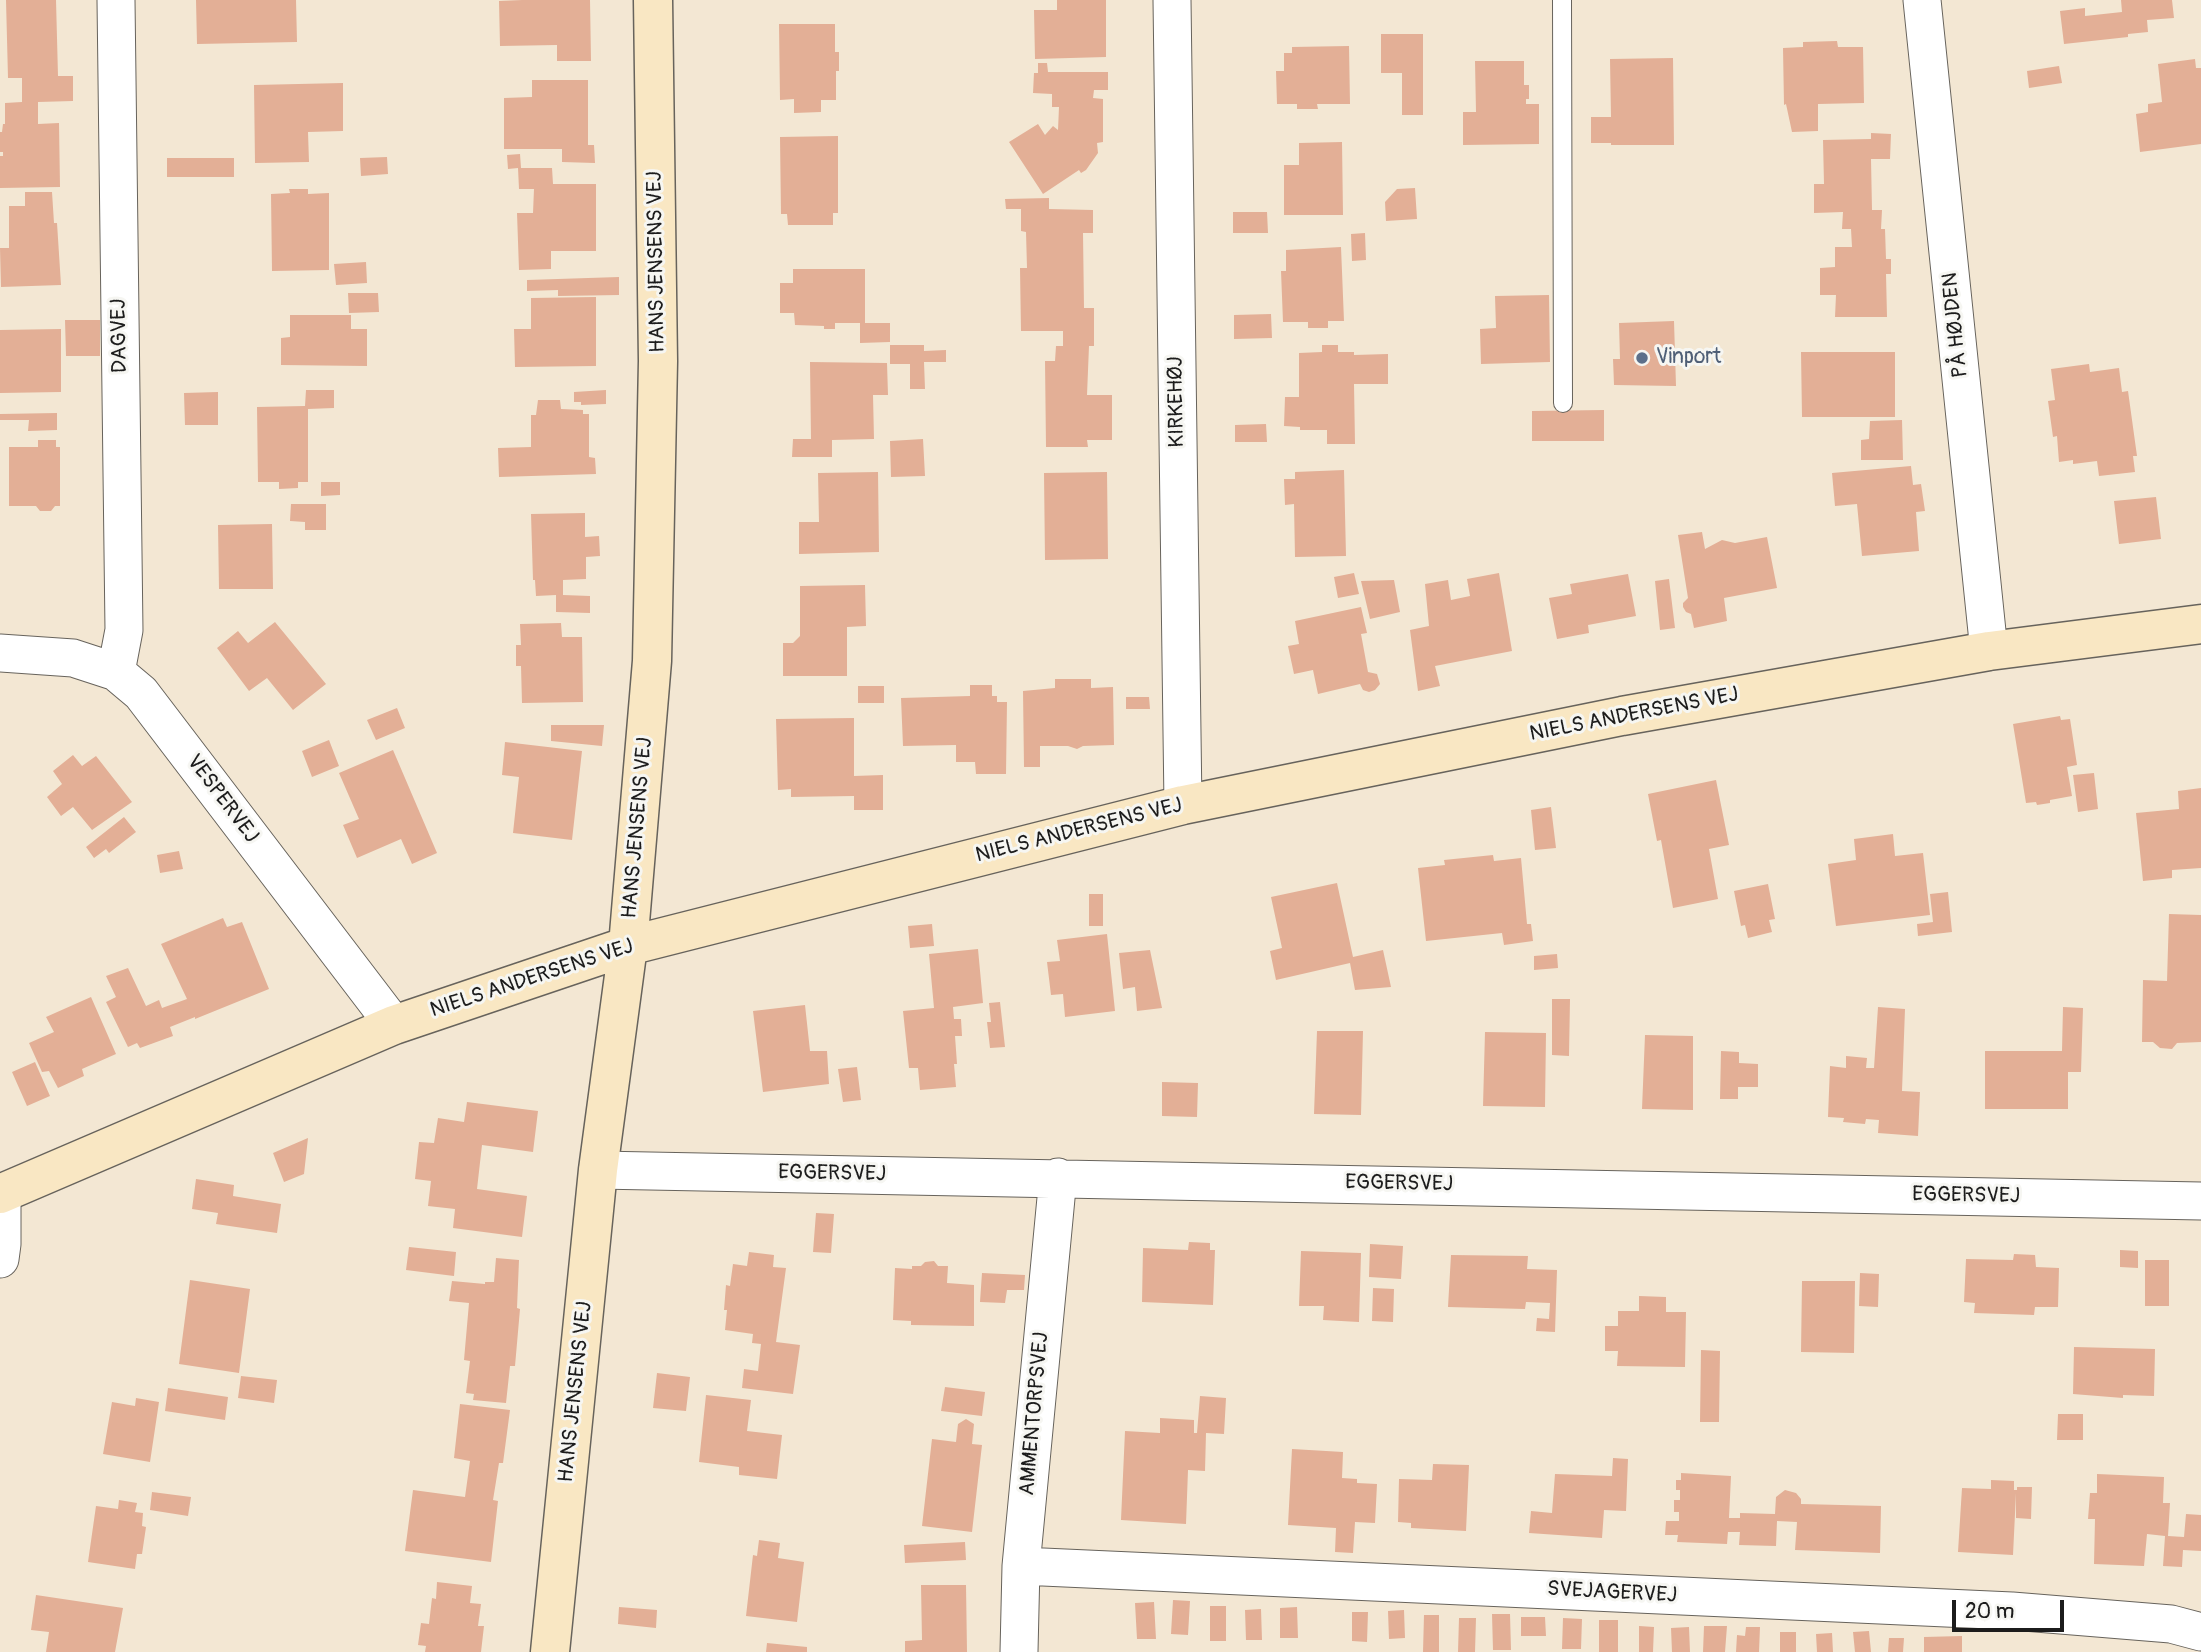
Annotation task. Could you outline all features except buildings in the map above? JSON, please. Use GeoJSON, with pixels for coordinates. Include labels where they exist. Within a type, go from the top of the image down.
{"type":"FeatureCollection","features":[{"type":"Feature","properties":{"kind":"street","name":"DAGVEJ"},"geometry":{"type":"LineString","coordinates":[[116,0],[124,630],[116,672]]}},
{"type":"Feature","properties":{"kind":"street","name":"HANS JENSENS VEJ"},"geometry":{"type":"LineString","coordinates":[[550,1652],[598,1170],[628,946],[652,661],[658,361],[653,0]]}},
{"type":"Feature","properties":{"kind":"street","name":"KIRKEHØJ"},"geometry":{"type":"LineString","coordinates":[[1171,0],[1183,805]]}},
{"type":"Feature","properties":{"kind":"street","name":"PÅ HØJDEN"},"geometry":{"type":"LineString","coordinates":[[1922,0],[1989,651]]}},
{"type":"Feature","properties":{"kind":"street","name":"NIELS ANDERSENS VEJ"},"geometry":{"type":"LineString","coordinates":[[1,1194],[394,1025],[628,946],[1183,805],[1622,716],[1989,651],[2201,624]]}},
{"type":"Feature","properties":{"kind":"street","name":"VESPERVEJ"},"geometry":{"type":"LineString","coordinates":[[0,653],[73,658],[116,672],[141,693],[394,1025]]}},
{"type":"Feature","properties":{"kind":"street","name":"EGGERSVEJ"},"geometry":{"type":"LineString","coordinates":[[598,1170],[2201,1201]]}},
{"type":"Feature","properties":{"kind":"street","name":"AMMENTORPSVEJ"},"geometry":{"type":"LineString","coordinates":[[1019,1652],[1021,1566],[1058,1177]]}},
{"type":"Feature","properties":{"kind":"street"},"geometry":{"type":"LineString","coordinates":[[0,1259],[1,1194]]}},
{"type":"Feature","properties":{"kind":"street","name":"SVEJAGERVEJ"},"geometry":{"type":"LineString","coordinates":[[1021,1566],[2012,1611],[2171,1624],[2201,1632]]}},
{"type":"Feature","properties":{"kind":"lane"},"geometry":{"type":"LineString","coordinates":[[1562,0],[1563,403]]}},
{"type":"Feature","properties":{"kind":"place","name":"Vinport"},"geometry":{"type":"Point","coordinates":[1642,358]}}]}
